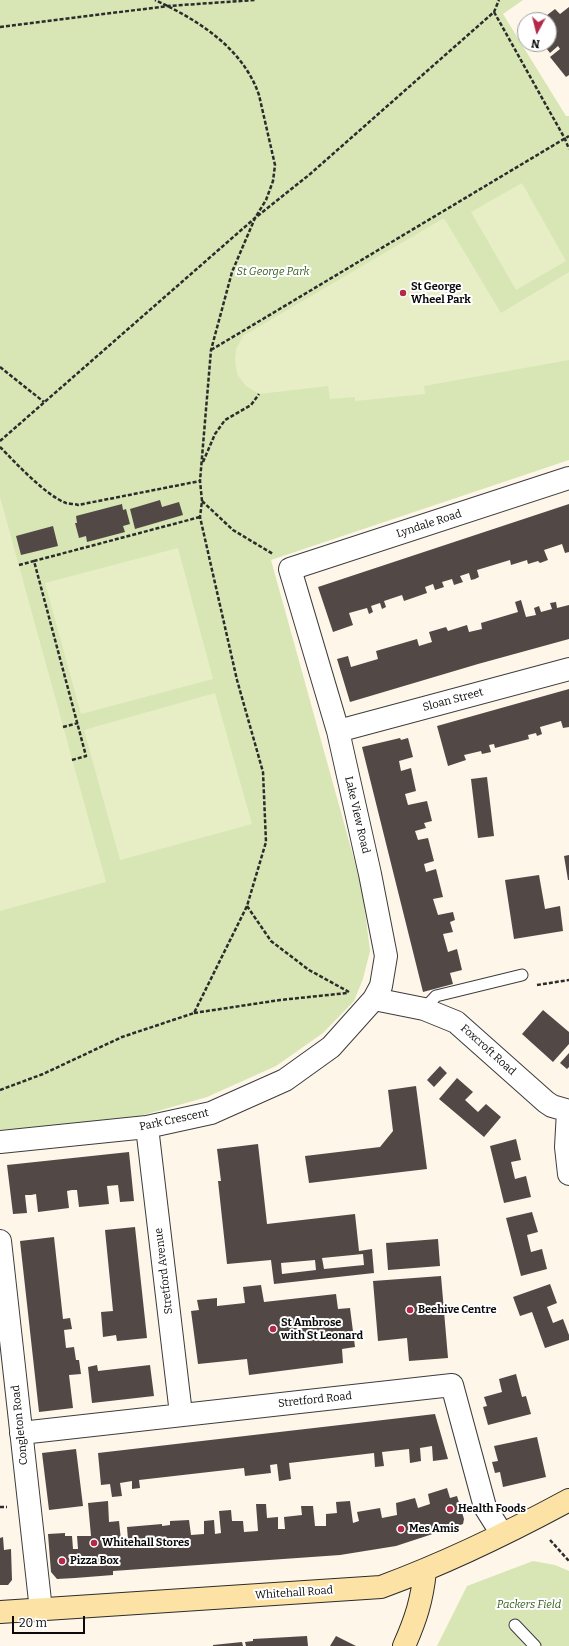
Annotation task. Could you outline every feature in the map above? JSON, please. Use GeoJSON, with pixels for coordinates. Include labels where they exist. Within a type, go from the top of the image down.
{"type":"FeatureCollection","features":[{"type":"Feature","properties":{"kind":"main road","name":"Whitehall Road"},"geometry":{"type":"LineString","coordinates":[[0,1612],[381,1587],[425,1571],[470,1551],[569,1500]]}},
{"type":"Feature","properties":{"kind":"main road"},"geometry":{"type":"LineString","coordinates":[[404,1646],[419,1610],[423,1594],[425,1571]]}},
{"type":"Feature","properties":{"kind":"street","name":"Lyndale Road"},"geometry":{"type":"LineString","coordinates":[[294,568],[569,478]]}},
{"type":"Feature","properties":{"kind":"street","name":"Lake View Road"},"geometry":{"type":"LineString","coordinates":[[294,568],[338,731],[370,874],[386,956],[381,986],[374,999],[331,1047]]}},
{"type":"Feature","properties":{"kind":"street","name":"Sloan Street"},"geometry":{"type":"LineString","coordinates":[[338,731],[569,669]]}},
{"type":"Feature","properties":{"kind":"street","name":"Foxcroft Road"},"geometry":{"type":"LineString","coordinates":[[374,999],[424,1009],[456,1022],[546,1102],[552,1106],[569,1111]]}},
{"type":"Feature","properties":{"kind":"street","name":"Park Crescent"},"geometry":{"type":"LineString","coordinates":[[0,1142],[147,1128],[211,1113],[285,1080],[331,1047]]}},
{"type":"Feature","properties":{"kind":"street"},"geometry":{"type":"LineString","coordinates":[[569,1111],[566,1132],[569,1174]]}},
{"type":"Feature","properties":{"kind":"street","name":"Stretford Avenue"},"geometry":{"type":"LineString","coordinates":[[147,1128],[188,1414]]}},
{"type":"Feature","properties":{"kind":"street","name":"Congleton Road"},"geometry":{"type":"LineString","coordinates":[[0,1241],[41,1610]]}},
{"type":"Feature","properties":{"kind":"street","name":"Stretford Road"},"geometry":{"type":"LineString","coordinates":[[21,1433],[452,1385],[485,1507],[502,1534]]}},
{"type":"Feature","properties":{"kind":"lane"},"geometry":{"type":"LineString","coordinates":[[424,1009],[436,996],[522,974]]}},
{"type":"Feature","properties":{"kind":"lane"},"geometry":{"type":"LineString","coordinates":[[515,1625],[535,1646]]}},
{"type":"Feature","properties":{"kind":"path"},"geometry":{"type":"LineString","coordinates":[[155,0],[209,30],[229,48],[249,73],[255,84],[275,164],[273,181],[266,200],[255,218],[232,272],[211,350],[200,481],[202,501],[200,517],[237,680],[263,772],[266,842],[247,906],[194,1013]]}},
{"type":"Feature","properties":{"kind":"path"},"geometry":{"type":"LineString","coordinates":[[0,28],[168,6],[255,0]]}},
{"type":"Feature","properties":{"kind":"path"},"geometry":{"type":"LineString","coordinates":[[0,441],[255,218],[309,175],[494,12],[499,0]]}},
{"type":"Feature","properties":{"kind":"path"},"geometry":{"type":"LineString","coordinates":[[494,12],[565,139],[569,149]]}},
{"type":"Feature","properties":{"kind":"path"},"geometry":{"type":"LineString","coordinates":[[211,350],[569,136]]}},
{"type":"Feature","properties":{"kind":"path"},"geometry":{"type":"LineString","coordinates":[[0,367],[44,402]]}},
{"type":"Feature","properties":{"kind":"path"},"geometry":{"type":"LineString","coordinates":[[202,464],[215,434],[225,420],[251,405],[259,394]]}},
{"type":"Feature","properties":{"kind":"path"},"geometry":{"type":"LineString","coordinates":[[0,447],[34,480],[67,503],[78,505],[200,481]]}},
{"type":"Feature","properties":{"kind":"path"},"geometry":{"type":"LineString","coordinates":[[202,501],[233,530],[294,568]]}},
{"type":"Feature","properties":{"kind":"path"},"geometry":{"type":"LineString","coordinates":[[19,565],[200,517]]}},
{"type":"Feature","properties":{"kind":"path"},"geometry":{"type":"LineString","coordinates":[[34,561],[86,756],[72,760]]}},
{"type":"Feature","properties":{"kind":"path"},"geometry":{"type":"LineString","coordinates":[[63,727],[78,723]]}},
{"type":"Feature","properties":{"kind":"path"},"geometry":{"type":"LineString","coordinates":[[0,1090],[43,1074],[122,1037],[194,1013],[280,1000],[351,993],[308,970],[271,941],[247,906]]}},
{"type":"Feature","properties":{"kind":"path"},"geometry":{"type":"LineString","coordinates":[[550,1540],[569,1560]]}},
{"type":"Feature","properties":{"kind":"green space","name":"St George Park"},"geometry":{"type":"Polygon","coordinates":[[[0,0],[523,0],[503,14],[517,37],[517,52],[526,52],[566,116],[569,116],[569,460],[271,560],[362,888],[370,951],[363,979],[354,1001],[323,1033],[276,1066],[207,1097],[119,1122],[0,1130],[0,0]]]}},
{"type":"Feature","properties":{"kind":"green space"},"geometry":{"type":"Polygon","coordinates":[[[522,183],[566,261],[516,290],[471,212],[522,183]]]}},
{"type":"Feature","properties":{"kind":"green space","name":"St George Wheel Park"},"geometry":{"type":"Polygon","coordinates":[[[444,218],[501,313],[569,272],[569,360],[424,386],[425,394],[355,401],[355,397],[330,399],[328,386],[259,394],[246,386],[237,374],[235,361],[236,349],[243,336],[444,218]]]}},
{"type":"Feature","properties":{"kind":"green space"},"geometry":{"type":"Polygon","coordinates":[[[0,497],[106,882],[0,911],[0,497]]]}},
{"type":"Feature","properties":{"kind":"green space"},"geometry":{"type":"Polygon","coordinates":[[[178,548],[213,679],[81,714],[45,583],[178,548]]]}},
{"type":"Feature","properties":{"kind":"green space"},"geometry":{"type":"Polygon","coordinates":[[[215,693],[252,824],[120,860],[84,730],[215,693]]]}},
{"type":"Feature","properties":{"kind":"green space","name":"Packers Field"},"geometry":{"type":"Polygon","coordinates":[[[533,1561],[555,1565],[569,1571],[569,1646],[437,1646],[467,1586],[533,1561]]]}},
{"type":"Feature","properties":{"kind":"building"},"geometry":{"type":"Polygon","coordinates":[[[569,7],[569,75],[566,77],[550,57],[560,49],[558,46],[557,47],[557,12],[551,12],[555,9],[560,14],[569,7]]]}},
{"type":"Feature","properties":{"kind":"building"},"geometry":{"type":"Polygon","coordinates":[[[160,500],[162,507],[179,502],[183,515],[135,529],[130,509],[160,500]]]}},
{"type":"Feature","properties":{"kind":"building"},"geometry":{"type":"Polygon","coordinates":[[[122,504],[123,510],[126,509],[130,524],[123,526],[125,532],[87,542],[86,536],[79,538],[75,523],[77,523],[76,516],[122,504]]]}},
{"type":"Feature","properties":{"kind":"building"},"geometry":{"type":"Polygon","coordinates":[[[569,504],[569,552],[565,553],[562,544],[544,550],[548,560],[540,563],[538,561],[528,564],[527,560],[511,565],[510,560],[477,570],[479,577],[475,579],[471,580],[469,573],[460,576],[463,582],[454,585],[452,579],[442,582],[444,587],[435,590],[433,584],[425,587],[427,593],[404,601],[402,595],[384,601],[386,607],[382,609],[380,603],[371,606],[373,612],[369,614],[367,608],[349,613],[353,625],[333,632],[318,587],[569,504]]]}},
{"type":"Feature","properties":{"kind":"building"},"geometry":{"type":"Polygon","coordinates":[[[53,526],[58,546],[21,555],[16,536],[53,526]]]}},
{"type":"Feature","properties":{"kind":"building"},"geometry":{"type":"Polygon","coordinates":[[[521,600],[526,617],[536,615],[534,608],[539,606],[541,612],[552,609],[550,603],[556,602],[557,608],[569,605],[569,639],[350,702],[337,659],[348,656],[351,667],[378,659],[376,651],[417,639],[419,646],[432,642],[429,632],[446,627],[448,631],[467,625],[469,632],[482,629],[481,623],[518,612],[515,602],[521,600]]]}},
{"type":"Feature","properties":{"kind":"building"},"geometry":{"type":"Polygon","coordinates":[[[569,689],[569,727],[563,728],[561,721],[540,727],[542,734],[537,736],[536,733],[528,735],[529,739],[495,748],[494,744],[489,745],[491,752],[482,754],[481,751],[464,755],[466,760],[448,766],[437,726],[569,689]]]}},
{"type":"Feature","properties":{"kind":"building"},"geometry":{"type":"Polygon","coordinates":[[[400,738],[401,740],[408,738],[413,757],[399,761],[401,771],[411,768],[416,791],[405,794],[408,805],[427,801],[432,821],[424,823],[426,828],[415,831],[418,840],[428,838],[434,861],[424,864],[426,872],[436,869],[443,897],[433,899],[438,915],[453,912],[455,920],[450,922],[453,932],[443,934],[448,952],[457,949],[462,970],[450,973],[453,984],[423,992],[362,747],[400,738]]]}},
{"type":"Feature","properties":{"kind":"building"},"geometry":{"type":"Polygon","coordinates":[[[487,777],[494,836],[478,838],[471,779],[487,777]]]}},
{"type":"Feature","properties":{"kind":"building"},"geometry":{"type":"Polygon","coordinates":[[[569,855],[569,880],[568,880],[564,856],[569,855]]]}},
{"type":"Feature","properties":{"kind":"building"},"geometry":{"type":"Polygon","coordinates":[[[539,875],[545,909],[560,906],[563,931],[514,939],[505,880],[539,875]]]}},
{"type":"Feature","properties":{"kind":"building"},"geometry":{"type":"Polygon","coordinates":[[[543,1010],[569,1032],[569,1044],[553,1062],[522,1034],[543,1010]]]}},
{"type":"Feature","properties":{"kind":"building"},"geometry":{"type":"Polygon","coordinates":[[[569,1053],[569,1067],[567,1069],[560,1063],[569,1053]]]}},
{"type":"Feature","properties":{"kind":"building"},"geometry":{"type":"Polygon","coordinates":[[[440,1066],[447,1073],[434,1087],[427,1080],[440,1066]]]}},
{"type":"Feature","properties":{"kind":"building"},"geometry":{"type":"Polygon","coordinates":[[[457,1078],[473,1092],[465,1100],[478,1112],[486,1104],[501,1117],[484,1137],[439,1099],[457,1078]]]}},
{"type":"Feature","properties":{"kind":"building"},"geometry":{"type":"Polygon","coordinates":[[[416,1086],[427,1169],[309,1183],[305,1156],[380,1147],[393,1131],[388,1090],[416,1086]]]}},
{"type":"Feature","properties":{"kind":"building"},"geometry":{"type":"Polygon","coordinates":[[[516,1139],[521,1160],[511,1162],[515,1179],[526,1176],[531,1197],[504,1203],[490,1146],[516,1139]]]}},
{"type":"Feature","properties":{"kind":"building"},"geometry":{"type":"Polygon","coordinates":[[[258,1144],[267,1224],[355,1214],[359,1251],[372,1249],[374,1273],[274,1284],[271,1260],[227,1264],[218,1181],[221,1181],[217,1149],[258,1144]],[[363,1254],[322,1258],[324,1269],[364,1265],[363,1254]],[[315,1260],[281,1263],[282,1274],[316,1270],[315,1260]]]}},
{"type":"Feature","properties":{"kind":"building"},"geometry":{"type":"Polygon","coordinates":[[[129,1152],[134,1201],[120,1202],[118,1185],[107,1186],[109,1204],[79,1207],[77,1190],[72,1190],[67,1191],[69,1208],[38,1212],[36,1194],[25,1195],[27,1213],[13,1214],[7,1165],[129,1152]]]}},
{"type":"Feature","properties":{"kind":"building"},"geometry":{"type":"Polygon","coordinates":[[[532,1212],[538,1232],[527,1235],[531,1252],[542,1249],[547,1269],[521,1276],[506,1218],[532,1212]]]}},
{"type":"Feature","properties":{"kind":"building"},"geometry":{"type":"Polygon","coordinates":[[[135,1227],[147,1338],[117,1341],[116,1335],[103,1337],[101,1312],[113,1311],[105,1230],[135,1227]]]}},
{"type":"Feature","properties":{"kind":"building"},"geometry":{"type":"Polygon","coordinates":[[[54,1237],[63,1319],[70,1318],[72,1329],[64,1330],[66,1348],[74,1347],[76,1360],[79,1360],[81,1374],[69,1375],[73,1408],[39,1412],[20,1241],[54,1237]]]}},
{"type":"Feature","properties":{"kind":"building"},"geometry":{"type":"Polygon","coordinates":[[[438,1239],[440,1266],[388,1270],[386,1243],[438,1239]]]}},
{"type":"Feature","properties":{"kind":"building","name":"Beehive Centre"},"geometry":{"type":"Polygon","coordinates":[[[441,1276],[448,1358],[409,1361],[407,1338],[378,1341],[373,1281],[441,1276]]]}},
{"type":"Feature","properties":{"kind":"building"},"geometry":{"type":"Polygon","coordinates":[[[550,1284],[557,1303],[547,1307],[553,1323],[563,1319],[569,1335],[569,1340],[545,1348],[532,1312],[520,1316],[513,1297],[550,1284]]]}},
{"type":"Feature","properties":{"kind":"building","name":"St Ambrose with St Leonard"},"geometry":{"type":"Polygon","coordinates":[[[261,1285],[264,1302],[336,1294],[338,1309],[350,1308],[355,1347],[342,1349],[343,1363],[249,1375],[247,1359],[198,1364],[191,1311],[199,1310],[197,1300],[217,1298],[217,1306],[245,1303],[243,1287],[261,1285]]]}},
{"type":"Feature","properties":{"kind":"building"},"geometry":{"type":"Polygon","coordinates":[[[97,1365],[98,1371],[150,1365],[154,1396],[92,1403],[88,1367],[97,1365]]]}},
{"type":"Feature","properties":{"kind":"building"},"geometry":{"type":"Polygon","coordinates":[[[516,1374],[522,1397],[526,1396],[531,1414],[488,1425],[483,1407],[487,1406],[484,1397],[502,1392],[499,1379],[516,1374]]]}},
{"type":"Feature","properties":{"kind":"building"},"geometry":{"type":"Polygon","coordinates":[[[435,1414],[448,1459],[433,1461],[432,1446],[420,1448],[421,1461],[410,1463],[409,1449],[382,1452],[384,1466],[375,1467],[374,1453],[289,1463],[291,1479],[279,1481],[277,1464],[270,1465],[271,1473],[245,1476],[244,1468],[139,1480],[140,1488],[132,1489],[132,1481],[120,1483],[122,1496],[112,1497],[110,1484],[101,1485],[98,1453],[435,1414]]]}},
{"type":"Feature","properties":{"kind":"building"},"geometry":{"type":"Polygon","coordinates":[[[537,1437],[546,1477],[503,1487],[500,1472],[495,1473],[492,1462],[498,1461],[494,1446],[537,1437]]]}},
{"type":"Feature","properties":{"kind":"building"},"geometry":{"type":"Polygon","coordinates":[[[76,1449],[83,1506],[49,1510],[42,1453],[76,1449]]]}},
{"type":"Feature","properties":{"kind":"building"},"geometry":{"type":"Polygon","coordinates":[[[447,1488],[450,1498],[457,1496],[464,1519],[463,1524],[396,1546],[340,1555],[113,1571],[113,1575],[75,1578],[57,1579],[51,1572],[48,1534],[65,1533],[65,1536],[72,1536],[73,1549],[78,1549],[77,1536],[91,1536],[88,1503],[108,1501],[109,1522],[119,1521],[121,1540],[128,1540],[127,1527],[162,1524],[162,1526],[170,1525],[170,1521],[189,1520],[191,1535],[204,1534],[204,1521],[214,1520],[215,1534],[221,1533],[219,1511],[231,1510],[232,1521],[243,1521],[244,1532],[258,1531],[256,1504],[266,1504],[267,1518],[278,1517],[278,1529],[285,1529],[284,1517],[302,1515],[301,1506],[313,1506],[315,1526],[326,1526],[326,1514],[337,1513],[336,1502],[350,1501],[353,1523],[359,1521],[357,1512],[380,1508],[382,1518],[397,1515],[396,1503],[415,1498],[418,1508],[430,1504],[428,1494],[447,1488]]]}},
{"type":"Feature","properties":{"kind":"building"},"geometry":{"type":"Polygon","coordinates":[[[3,1537],[4,1550],[11,1549],[12,1580],[8,1585],[0,1585],[0,1538],[3,1537]]]}},
{"type":"Feature","properties":{"kind":"building"},"geometry":{"type":"Polygon","coordinates":[[[307,1636],[308,1646],[246,1646],[245,1642],[253,1641],[253,1639],[307,1636]]]}},
{"type":"Feature","properties":{"kind":"building"},"geometry":{"type":"Polygon","coordinates":[[[336,1636],[356,1646],[330,1646],[336,1636]]]}},
{"type":"Feature","properties":{"kind":"building"},"geometry":{"type":"Polygon","coordinates":[[[242,1642],[243,1646],[213,1646],[213,1645],[242,1642]]]}},
{"type":"Feature","properties":{"kind":"place","name":"St George Wheel Park"},"geometry":{"type":"Point","coordinates":[403,293]}},
{"type":"Feature","properties":{"kind":"place","name":"Beehive Centre"},"geometry":{"type":"Point","coordinates":[410,1310]}},
{"type":"Feature","properties":{"kind":"place","name":"St Ambrose with St Leonard"},"geometry":{"type":"Point","coordinates":[273,1329]}},
{"type":"Feature","properties":{"kind":"place","name":"Health Foods"},"geometry":{"type":"Point","coordinates":[450,1509]}},
{"type":"Feature","properties":{"kind":"place","name":"Mes Amis"},"geometry":{"type":"Point","coordinates":[401,1529]}},
{"type":"Feature","properties":{"kind":"place","name":"Whitehall Stores"},"geometry":{"type":"Point","coordinates":[94,1543]}},
{"type":"Feature","properties":{"kind":"place","name":"Pizza Box"},"geometry":{"type":"Point","coordinates":[62,1561]}}]}
